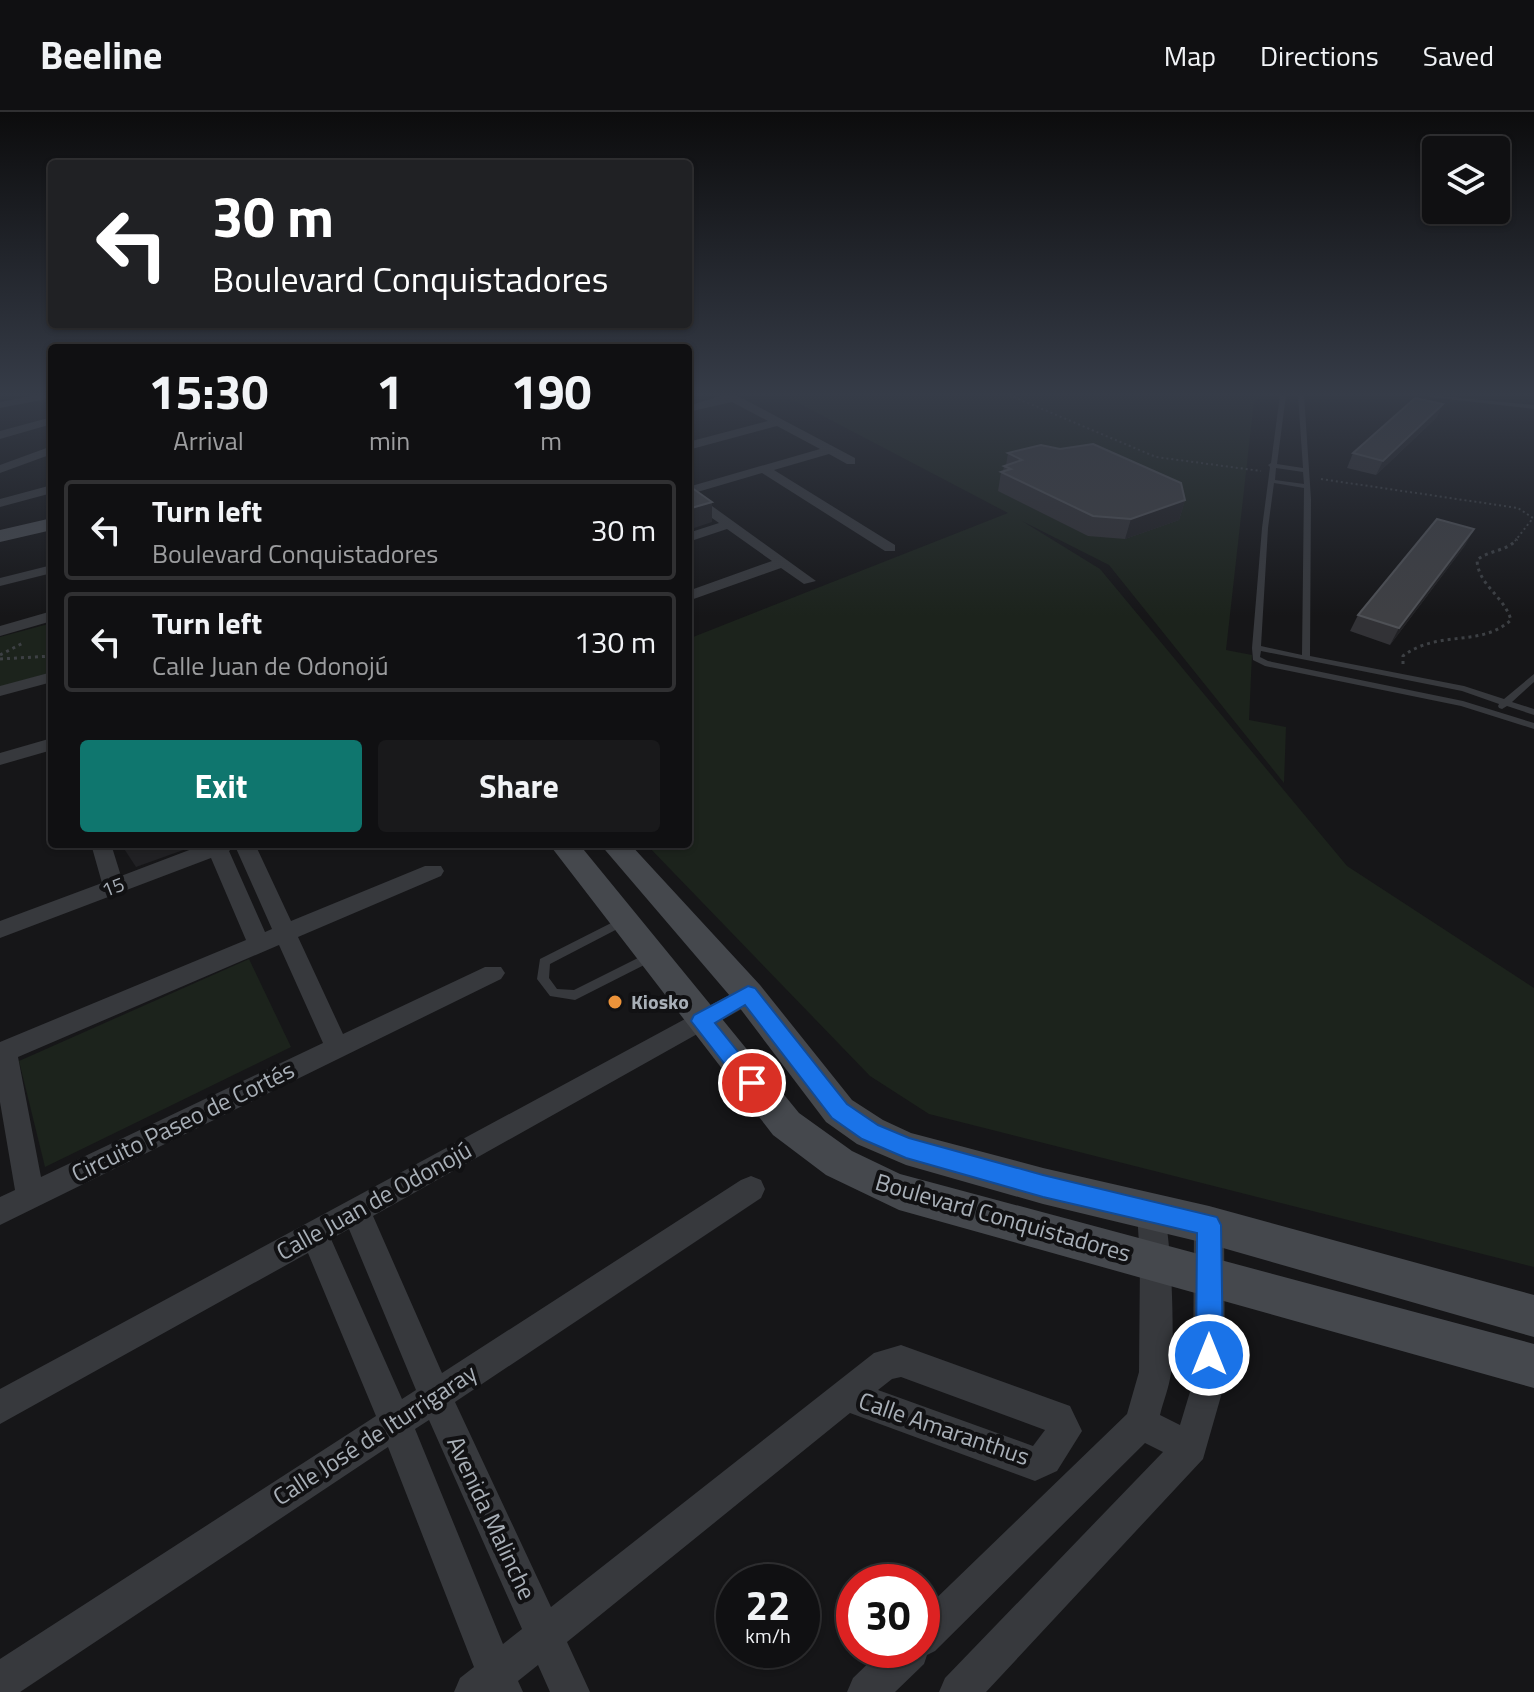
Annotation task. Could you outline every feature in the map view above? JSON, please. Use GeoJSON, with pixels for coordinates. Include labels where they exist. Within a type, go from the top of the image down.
{"type":"FeatureCollection","features":[{"type":"Feature","properties":{"kind":"street"},"geometry":{"type":"LineString","coordinates":[[692,492],[764,469],[890,548]]}},
{"type":"Feature","properties":{"kind":"street"},"geometry":{"type":"LineString","coordinates":[[0,503],[48,490]]}},
{"type":"Feature","properties":{"kind":"street"},"geometry":{"type":"LineString","coordinates":[[692,496],[809,581]]}},
{"type":"Feature","properties":{"kind":"street"},"geometry":{"type":"LineString","coordinates":[[0,528],[48,517]]}},
{"type":"Feature","properties":{"kind":"street"},"geometry":{"type":"LineString","coordinates":[[692,537],[730,524]]}},
{"type":"Feature","properties":{"kind":"street"},"geometry":{"type":"LineString","coordinates":[[0,536],[48,525]]}},
{"type":"Feature","properties":{"kind":"street"},"geometry":{"type":"LineString","coordinates":[[692,595],[784,562]]}},
{"type":"Feature","properties":{"kind":"street"},"geometry":{"type":"LineString","coordinates":[[0,582],[48,570]]}},
{"type":"Feature","properties":{"kind":"street"},"geometry":{"type":"LineString","coordinates":[[0,631],[48,617]]}},
{"type":"Feature","properties":{"kind":"street"},"geometry":{"type":"LineString","coordinates":[[0,691],[48,678]]}},
{"type":"Feature","properties":{"kind":"street"},"geometry":{"type":"LineString","coordinates":[[0,759],[48,745]]}},
{"type":"Feature","properties":{"kind":"street"},"geometry":{"type":"LineString","coordinates":[[102,848],[114,887]]}},
{"type":"Feature","properties":{"kind":"street","name":"15"},"geometry":{"type":"LineString","coordinates":[[0,930],[217,848]]}},
{"type":"Feature","properties":{"kind":"street"},"geometry":{"type":"LineString","coordinates":[[223,848],[259,944]]}},
{"type":"Feature","properties":{"kind":"street"},"geometry":{"type":"LineString","coordinates":[[247,848],[337,1047]]}},
{"type":"Feature","properties":{"kind":"street","name":"Boulevard Conquistadores"},"geometry":{"type":"LineString","coordinates":[[566,848],[786,1124],[820,1154],[854,1174],[899,1192],[1534,1366]]}},
{"type":"Feature","properties":{"kind":"street","name":"Boulevard Conquistadores"},"geometry":{"type":"LineString","coordinates":[[618,848],[748,994],[839,1111],[870,1132],[906,1148],[1043,1186],[1209,1225],[1534,1316]]}},
{"type":"Feature","properties":{"kind":"street"},"geometry":{"type":"LineString","coordinates":[[30,1196],[2,1052],[433,871]]}},
{"type":"Feature","properties":{"kind":"street","name":"Circuito Paseo de Cortés"},"geometry":{"type":"LineString","coordinates":[[0,1211],[493,973]]}},
{"type":"Feature","properties":{"kind":"street","name":"Calle Juan de Odonojú"},"geometry":{"type":"LineString","coordinates":[[0,1407],[748,994]]}},
{"type":"Feature","properties":{"kind":"street","name":"Calle José de Iturrigaray"},"geometry":{"type":"LineString","coordinates":[[0,1682],[751,1189]]}},
{"type":"Feature","properties":{"kind":"street","name":"Avenida Malinche"},"geometry":{"type":"LineString","coordinates":[[356,1211],[435,1396],[570,1692]]}},
{"type":"Feature","properties":{"kind":"street"},"geometry":{"type":"LineString","coordinates":[[940,1620],[1141,1424],[1155,1372],[1155,1261],[1151,1211]]}},
{"type":"Feature","properties":{"kind":"street"},"geometry":{"type":"LineString","coordinates":[[959,1692],[1191,1447],[1209,1382],[1209,1225]]}},
{"type":"Feature","properties":{"kind":"street"},"geometry":{"type":"LineString","coordinates":[[314,1233],[395,1421],[491,1686]]}},
{"type":"Feature","properties":{"kind":"street","name":"Calle Amaranthus"},"geometry":{"type":"LineString","coordinates":[[491,1686],[545,1635],[885,1364],[901,1361],[1058,1418],[1065,1431],[1045,1459],[1035,1464],[847,1395]]}},
{"type":"Feature","properties":{"kind":"street"},"geometry":{"type":"LineString","coordinates":[[1141,1424],[1191,1447]]}},
{"type":"Feature","properties":{"kind":"street"},"geometry":{"type":"LineString","coordinates":[[867,1692],[892,1668]]}},
{"type":"Feature","properties":{"kind":"lane"},"geometry":{"type":"LineString","coordinates":[[1271,469],[1256,658],[1265,663],[1498,713],[1534,726]]}},
{"type":"Feature","properties":{"kind":"lane"},"geometry":{"type":"LineString","coordinates":[[1296,469],[1305,470],[1307,486],[1306,658]]}},
{"type":"Feature","properties":{"kind":"lane"},"geometry":{"type":"LineString","coordinates":[[1270,481],[1307,486]]}},
{"type":"Feature","properties":{"kind":"lane"},"geometry":{"type":"LineString","coordinates":[[1256,648],[1402,676],[1505,701],[1534,712]]}},
{"type":"Feature","properties":{"kind":"lane"},"geometry":{"type":"LineString","coordinates":[[1498,713],[1505,701],[1534,677]]}},
{"type":"Feature","properties":{"kind":"lane"},"geometry":{"type":"LineString","coordinates":[[623,921],[544,962],[543,979],[554,993],[575,995],[651,956]]}},
{"type":"Feature","properties":{"kind":"path"},"geometry":{"type":"LineString","coordinates":[[1402,676],[1403,656],[1416,644],[1437,637],[1486,635],[1504,628],[1511,620],[1505,599],[1479,576],[1476,568],[1477,560],[1486,553],[1512,546],[1533,518],[1518,508]]}},
{"type":"Feature","properties":{"kind":"path"},"geometry":{"type":"LineString","coordinates":[[0,659],[48,656]]}},
{"type":"Feature","properties":{"kind":"shaded area"},"geometry":{"type":"Polygon","coordinates":[[[924,469],[1246,469],[1226,650],[1252,655],[1249,720],[1286,727],[1284,783],[1109,565],[1022,521],[1100,569],[1347,866],[1534,988],[1534,1267],[929,1114],[870,1076],[650,848],[692,848],[692,637],[1008,513],[924,469]]]}},
{"type":"Feature","properties":{"kind":"shaded area"},"geometry":{"type":"Polygon","coordinates":[[[48,624],[48,673],[0,687],[0,637],[48,624]]]}},
{"type":"Feature","properties":{"kind":"shaded area"},"geometry":{"type":"Polygon","coordinates":[[[249,959],[291,1047],[45,1167],[19,1061],[249,959]]]}},
{"type":"Feature","properties":{"kind":"building"},"geometry":{"type":"Polygon","coordinates":[[[1011,469],[1149,469],[1181,483],[1185,500],[1131,519],[1093,516],[1001,472],[1011,469]]]}},
{"type":"Feature","properties":{"kind":"building"},"geometry":{"type":"Polygon","coordinates":[[[692,488],[712,502],[692,508],[692,488]]]}},
{"type":"Feature","properties":{"kind":"building"},"geometry":{"type":"Polygon","coordinates":[[[1437,519],[1474,529],[1399,628],[1358,615],[1437,519]]]}},
{"type":"Feature","properties":{"kind":"place","name":"Kiosko"},"geometry":{"type":"Point","coordinates":[615,1002]}},
{"type":"Feature","properties":{"kind":"route"},"geometry":{"type":"LineString","coordinates":[[752,1083],[701,1021],[748,994],[839,1111],[870,1132],[906,1148],[1043,1186],[1209,1225],[1209,1355]]}}]}
